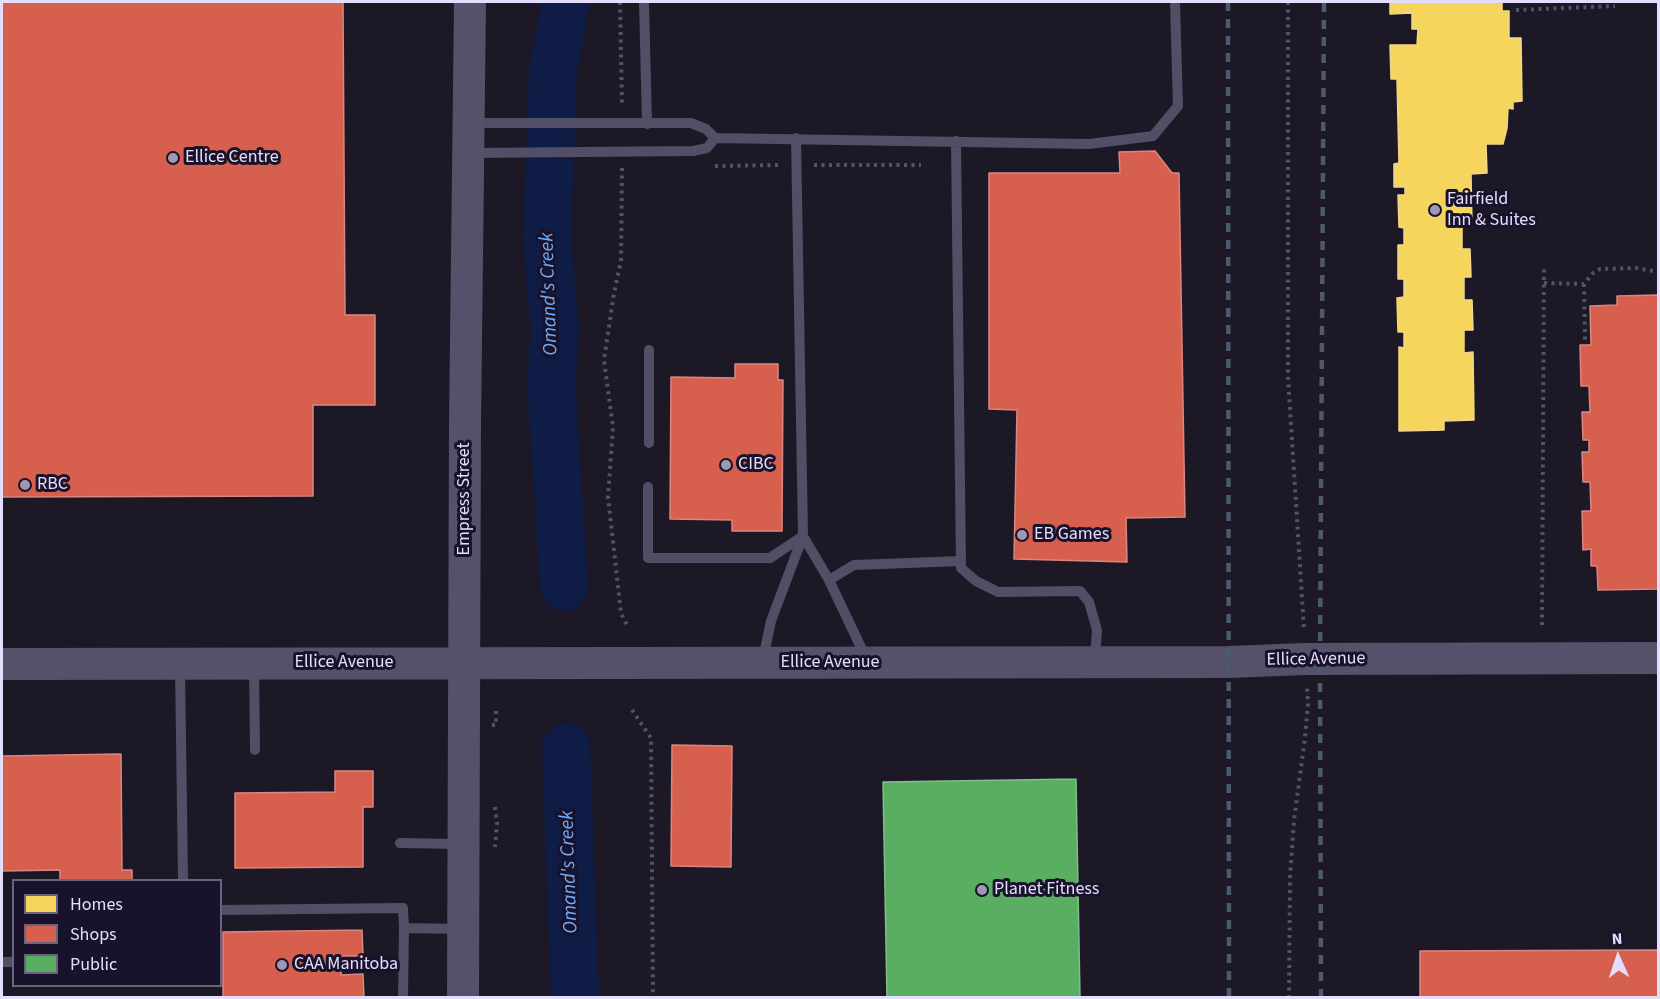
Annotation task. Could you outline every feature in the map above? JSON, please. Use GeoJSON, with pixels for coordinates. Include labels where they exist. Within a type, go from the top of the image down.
{"type":"FeatureCollection","features":[{"type":"Feature","properties":{"kind":"main road","name":"Empress Street"},"geometry":{"type":"LineString","coordinates":[[463,998],[470,2]]}},
{"type":"Feature","properties":{"kind":"main road","name":"Ellice Avenue"},"geometry":{"type":"LineString","coordinates":[[2,664],[1095,662],[1659,658]]}},
{"type":"Feature","properties":{"kind":"lane"},"geometry":{"type":"LineString","coordinates":[[644,2],[647,124]]}},
{"type":"Feature","properties":{"kind":"lane"},"geometry":{"type":"LineString","coordinates":[[468,138],[519,124],[691,123],[706,129],[715,138],[1089,144],[1153,136],[1178,106],[1174,2]]}},
{"type":"Feature","properties":{"kind":"lane"},"geometry":{"type":"LineString","coordinates":[[468,138],[520,152],[693,151],[707,148],[715,138]]}},
{"type":"Feature","properties":{"kind":"lane"},"geometry":{"type":"LineString","coordinates":[[762,663],[771,621],[803,536],[796,138]]}},
{"type":"Feature","properties":{"kind":"lane"},"geometry":{"type":"LineString","coordinates":[[956,141],[961,568],[976,581],[998,592],[1080,591],[1089,602],[1097,630],[1095,662]]}},
{"type":"Feature","properties":{"kind":"lane"},"geometry":{"type":"LineString","coordinates":[[649,350],[649,443]]}},
{"type":"Feature","properties":{"kind":"lane"},"geometry":{"type":"LineString","coordinates":[[648,487],[648,558],[770,558],[803,536]]}},
{"type":"Feature","properties":{"kind":"lane"},"geometry":{"type":"LineString","coordinates":[[803,536],[829,580],[869,662]]}},
{"type":"Feature","properties":{"kind":"lane"},"geometry":{"type":"LineString","coordinates":[[829,580],[854,565],[961,561]]}},
{"type":"Feature","properties":{"kind":"lane"},"geometry":{"type":"LineString","coordinates":[[254,663],[255,750]]}},
{"type":"Feature","properties":{"kind":"lane"},"geometry":{"type":"LineString","coordinates":[[180,664],[183,879]]}},
{"type":"Feature","properties":{"kind":"lane"},"geometry":{"type":"LineString","coordinates":[[400,843],[463,844]]}},
{"type":"Feature","properties":{"kind":"lane"},"geometry":{"type":"LineString","coordinates":[[222,910],[403,908],[403,998]]}},
{"type":"Feature","properties":{"kind":"lane"},"geometry":{"type":"LineString","coordinates":[[404,928],[463,929]]}},
{"type":"Feature","properties":{"kind":"path"},"geometry":{"type":"LineString","coordinates":[[620,2],[622,124]]}},
{"type":"Feature","properties":{"kind":"path"},"geometry":{"type":"LineString","coordinates":[[1288,2],[1288,378],[1308,704],[1294,820],[1290,878],[1289,998]]}},
{"type":"Feature","properties":{"kind":"path"},"geometry":{"type":"LineString","coordinates":[[1516,10],[1615,6]]}},
{"type":"Feature","properties":{"kind":"path"},"geometry":{"type":"LineString","coordinates":[[622,152],[621,261],[604,360],[613,427],[608,497],[621,613],[627,625]]}},
{"type":"Feature","properties":{"kind":"path"},"geometry":{"type":"LineString","coordinates":[[715,166],[921,165]]}},
{"type":"Feature","properties":{"kind":"path"},"geometry":{"type":"LineString","coordinates":[[611,166],[633,166]]}},
{"type":"Feature","properties":{"kind":"path"},"geometry":{"type":"LineString","coordinates":[[1542,625],[1544,265]]}},
{"type":"Feature","properties":{"kind":"path"},"geometry":{"type":"LineString","coordinates":[[1585,340],[1584,284],[1593,273],[1600,269],[1636,268],[1659,272]]}},
{"type":"Feature","properties":{"kind":"path"},"geometry":{"type":"LineString","coordinates":[[1544,283],[1584,284]]}},
{"type":"Feature","properties":{"kind":"path"},"geometry":{"type":"LineString","coordinates":[[632,710],[651,738],[653,998]]}},
{"type":"Feature","properties":{"kind":"building: Homes","name":"Fairfield Inn & Suites"},"geometry":{"type":"Polygon","coordinates":[[[1390,2],[1502,2],[1502,11],[1509,11],[1509,38],[1521,38],[1522,101],[1513,102],[1513,109],[1508,108],[1503,144],[1486,144],[1487,173],[1471,174],[1472,224],[1462,224],[1462,249],[1470,249],[1471,277],[1464,277],[1464,300],[1472,300],[1473,330],[1464,330],[1464,353],[1473,352],[1474,420],[1444,421],[1444,430],[1399,431],[1399,347],[1404,348],[1404,332],[1398,332],[1397,298],[1404,297],[1404,279],[1398,279],[1398,245],[1404,245],[1404,228],[1399,227],[1398,195],[1405,195],[1405,187],[1394,187],[1394,164],[1399,163],[1397,79],[1391,79],[1390,45],[1417,45],[1418,29],[1412,29],[1412,13],[1390,14],[1390,2]]]}},
{"type":"Feature","properties":{"kind":"building: Shops","name":"Ellice Centre"},"geometry":{"type":"Polygon","coordinates":[[[2,2],[343,2],[345,315],[375,315],[375,405],[313,405],[313,496],[2,497],[2,2]]]}},
{"type":"Feature","properties":{"kind":"building: Shops"},"geometry":{"type":"Polygon","coordinates":[[[1155,151],[1172,173],[1179,173],[1185,517],[1126,518],[1127,562],[1014,559],[1017,410],[989,409],[989,173],[1120,173],[1119,152],[1155,151]]]}},
{"type":"Feature","properties":{"kind":"building: Shops"},"geometry":{"type":"Polygon","coordinates":[[[1658,295],[1658,589],[1598,590],[1597,566],[1591,566],[1591,549],[1583,550],[1582,511],[1591,511],[1590,482],[1583,482],[1582,452],[1589,452],[1589,440],[1583,440],[1582,412],[1590,412],[1589,386],[1581,386],[1580,345],[1591,345],[1590,306],[1617,305],[1617,296],[1658,295]]]}},
{"type":"Feature","properties":{"kind":"building: Shops","name":"CIBC"},"geometry":{"type":"Polygon","coordinates":[[[735,364],[778,364],[778,380],[783,380],[782,531],[732,531],[732,520],[670,519],[671,377],[735,378],[735,364]]]}},
{"type":"Feature","properties":{"kind":"building: Shops"},"geometry":{"type":"Polygon","coordinates":[[[672,745],[732,746],[731,867],[671,866],[672,745]]]}},
{"type":"Feature","properties":{"kind":"building: Shops"},"geometry":{"type":"Polygon","coordinates":[[[121,754],[122,870],[132,870],[132,879],[60,879],[60,870],[2,871],[2,756],[121,754]]]}},
{"type":"Feature","properties":{"kind":"building: Shops"},"geometry":{"type":"Polygon","coordinates":[[[335,771],[373,771],[373,807],[363,807],[363,867],[235,868],[235,793],[335,792],[335,771]]]}},
{"type":"Feature","properties":{"kind":"building: Shops","name":"CAA Manitoba"},"geometry":{"type":"Polygon","coordinates":[[[362,930],[363,956],[341,956],[341,975],[363,974],[364,998],[223,998],[223,932],[362,930]]]}},
{"type":"Feature","properties":{"kind":"building: Shops"},"geometry":{"type":"Polygon","coordinates":[[[1658,950],[1658,998],[1420,998],[1420,951],[1658,950]]]}},
{"type":"Feature","properties":{"kind":"building: Public","name":"Planet Fitness"},"geometry":{"type":"Polygon","coordinates":[[[1076,779],[1080,998],[887,998],[883,782],[1076,779]]]}},
{"type":"Feature","properties":{"kind":"waterway","name":"Omand's Creek"},"geometry":{"type":"LineString","coordinates":[[564,587],[551,382],[555,332],[547,240],[553,69],[566,2]]}},
{"type":"Feature","properties":{"kind":"waterway","name":"Omand's Creek"},"geometry":{"type":"LineString","coordinates":[[566,747],[575,998]]}},
{"type":"Feature","properties":{"kind":"railway"},"geometry":{"type":"LineString","coordinates":[[1228,2],[1229,998]]}},
{"type":"Feature","properties":{"kind":"railway"},"geometry":{"type":"LineString","coordinates":[[1321,998],[1320,659],[1324,2]]}},
{"type":"Feature","properties":{"kind":"place","name":"Ellice Centre"},"geometry":{"type":"Point","coordinates":[173,158]}},
{"type":"Feature","properties":{"kind":"place","name":"Fairfield Inn & Suites"},"geometry":{"type":"Point","coordinates":[1435,210]}},
{"type":"Feature","properties":{"kind":"place","name":"CIBC"},"geometry":{"type":"Point","coordinates":[726,465]}},
{"type":"Feature","properties":{"kind":"place","name":"RBC"},"geometry":{"type":"Point","coordinates":[25,485]}},
{"type":"Feature","properties":{"kind":"place","name":"EB Games"},"geometry":{"type":"Point","coordinates":[1022,535]}},
{"type":"Feature","properties":{"kind":"place","name":"Planet Fitness"},"geometry":{"type":"Point","coordinates":[982,890]}},
{"type":"Feature","properties":{"kind":"place","name":"CAA Manitoba"},"geometry":{"type":"Point","coordinates":[282,965]}}]}
